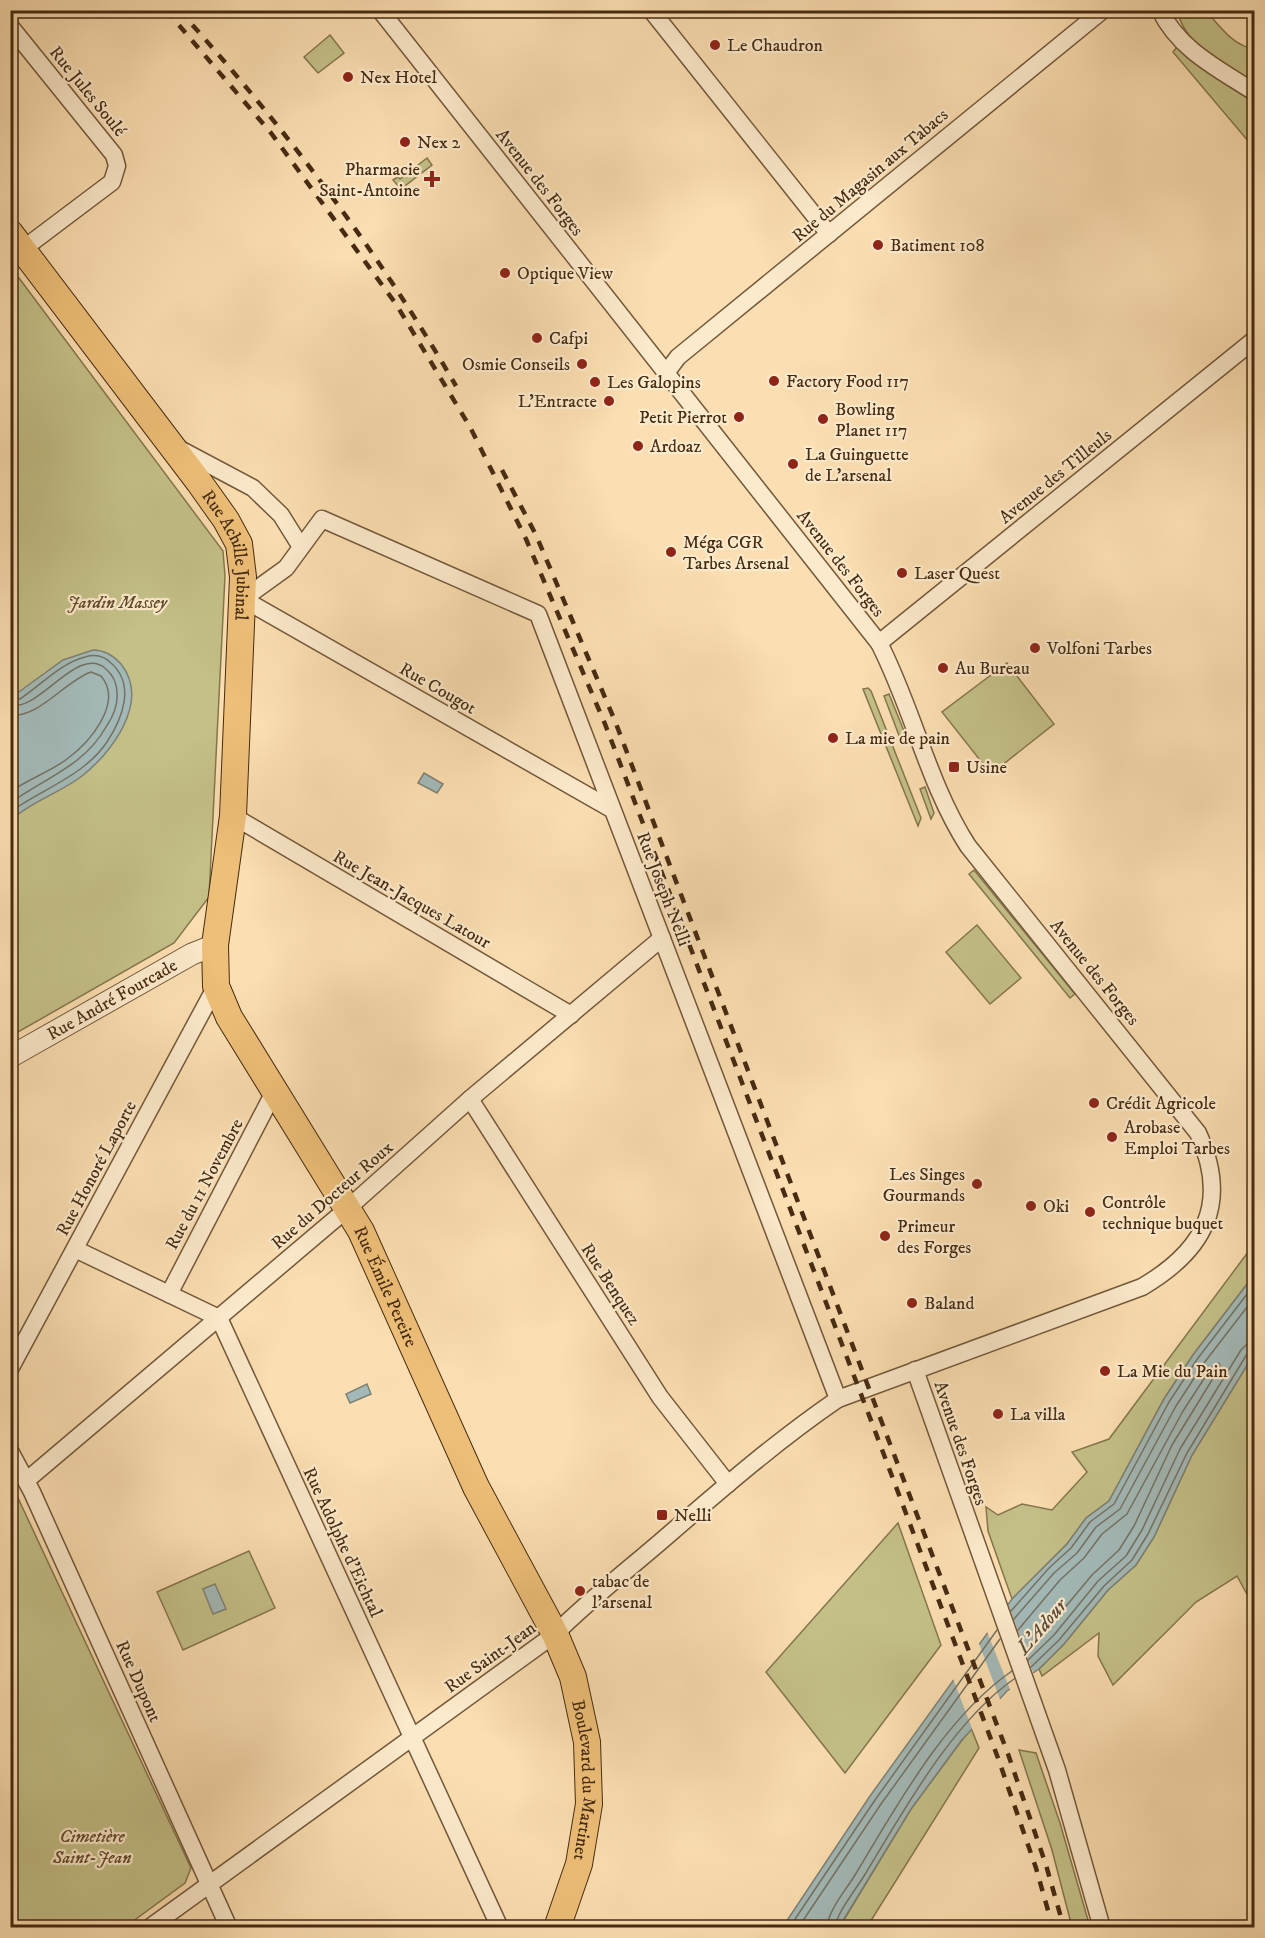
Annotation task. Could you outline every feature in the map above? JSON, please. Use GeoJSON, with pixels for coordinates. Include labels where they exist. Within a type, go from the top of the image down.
{"type":"FeatureCollection","features":[{"type":"Feature","properties":{"kind":"main road","name":"Rue Achille Jubinal"},"geometry":{"type":"LineString","coordinates":[[17,241],[226,520],[239,544],[243,599],[233,816],[215,945]]}},
{"type":"Feature","properties":{"kind":"main road","name":"Rue Émile Pereire"},"geometry":{"type":"LineString","coordinates":[[215,945],[216,986],[229,1017],[361,1231],[476,1487],[555,1634]]}},
{"type":"Feature","properties":{"kind":"main road","name":"Boulevard du Martinet"},"geometry":{"type":"LineString","coordinates":[[555,1634],[573,1677],[587,1742],[589,1804],[579,1864],[557,1928]]}},
{"type":"Feature","properties":{"kind":"street","name":"Avenue des Forges"},"geometry":{"type":"LineString","coordinates":[[380,10],[879,643],[898,680],[950,817],[968,846],[1198,1133],[1208,1155],[1212,1180],[1210,1205],[1194,1246],[1161,1275],[1142,1287],[915,1370],[1057,1770],[1102,1928]]}},
{"type":"Feature","properties":{"kind":"street"},"geometry":{"type":"LineString","coordinates":[[651,10],[829,234]]}},
{"type":"Feature","properties":{"kind":"street","name":"Rue du Magasin aux Tabacs"},"geometry":{"type":"LineString","coordinates":[[666,373],[678,357],[1103,10]]}},
{"type":"Feature","properties":{"kind":"street"},"geometry":{"type":"LineString","coordinates":[[1160,10],[1166,23],[1190,50],[1254,92]]}},
{"type":"Feature","properties":{"kind":"street","name":"Rue Jules Soulé"},"geometry":{"type":"LineString","coordinates":[[10,26],[114,155],[117,166],[112,182],[17,241]]}},
{"type":"Feature","properties":{"kind":"street","name":"Avenue des Tilleuls"},"geometry":{"type":"LineString","coordinates":[[879,643],[1254,340]]}},
{"type":"Feature","properties":{"kind":"street"},"geometry":{"type":"LineString","coordinates":[[168,443],[253,488],[280,515],[301,548],[286,568],[243,599]]}},
{"type":"Feature","properties":{"kind":"street","name":"Rue Joseph Nelli"},"geometry":{"type":"LineString","coordinates":[[301,548],[322,519],[538,614],[838,1399]]}},
{"type":"Feature","properties":{"kind":"street","name":"Rue Cougot"},"geometry":{"type":"LineString","coordinates":[[243,599],[613,810]]}},
{"type":"Feature","properties":{"kind":"street","name":"Rue Jean-Jacques Latour"},"geometry":{"type":"LineString","coordinates":[[233,816],[571,1015]]}},
{"type":"Feature","properties":{"kind":"street","name":"Rue du Docteur Roux"},"geometry":{"type":"LineString","coordinates":[[27,1480],[347,1209],[470,1099],[662,939]]}},
{"type":"Feature","properties":{"kind":"street","name":"Rue André Fourcade"},"geometry":{"type":"LineString","coordinates":[[10,1056],[192,954],[215,945]]}},
{"type":"Feature","properties":{"kind":"street","name":"Rue Honoré Laporte"},"geometry":{"type":"LineString","coordinates":[[10,1369],[216,986]]}},
{"type":"Feature","properties":{"kind":"street","name":"Rue du 11 Novembre"},"geometry":{"type":"LineString","coordinates":[[169,1294],[274,1092]]}},
{"type":"Feature","properties":{"kind":"street","name":"Rue Benquez"},"geometry":{"type":"LineString","coordinates":[[470,1099],[660,1397],[728,1484]]}},
{"type":"Feature","properties":{"kind":"street"},"geometry":{"type":"LineString","coordinates":[[75,1249],[219,1318]]}},
{"type":"Feature","properties":{"kind":"street","name":"Rue Adolphe d'Eichtal"},"geometry":{"type":"LineString","coordinates":[[219,1318],[500,1928]]}},
{"type":"Feature","properties":{"kind":"street","name":"Rue Saint-Jean"},"geometry":{"type":"LineString","coordinates":[[149,1928],[555,1634],[581,1608],[808,1420],[838,1399],[915,1370]]}},
{"type":"Feature","properties":{"kind":"street","name":"Rue Dupont"},"geometry":{"type":"LineString","coordinates":[[10,1451],[27,1480],[229,1928]]}},
{"type":"Feature","properties":{"kind":"green space"},"geometry":{"type":"Polygon","coordinates":[[[1206,11],[1233,39],[1254,49],[1254,82],[1220,62],[1198,45],[1182,25],[1178,13],[1206,11]]]}},
{"type":"Feature","properties":{"kind":"green space"},"geometry":{"type":"Polygon","coordinates":[[[330,35],[344,53],[318,73],[304,57],[330,35]]]}},
{"type":"Feature","properties":{"kind":"green space"},"geometry":{"type":"Polygon","coordinates":[[[1177,47],[1254,102],[1254,148],[1173,52],[1177,47]]]}},
{"type":"Feature","properties":{"kind":"green space"},"geometry":{"type":"Polygon","coordinates":[[[427,158],[432,165],[401,189],[393,180],[398,177],[400,179],[427,158]]]}},
{"type":"Feature","properties":{"kind":"green space","name":"Jardin Massey"},"geometry":{"type":"Polygon","coordinates":[[[10,266],[223,551],[225,576],[209,897],[174,943],[11,1036],[10,266]]]}},
{"type":"Feature","properties":{"kind":"green space"},"geometry":{"type":"Polygon","coordinates":[[[1007,663],[1054,724],[991,774],[942,712],[1007,663]]]}},
{"type":"Feature","properties":{"kind":"green space"},"geometry":{"type":"Polygon","coordinates":[[[868,688],[921,818],[918,826],[863,689],[868,688]]]}},
{"type":"Feature","properties":{"kind":"green space"},"geometry":{"type":"Polygon","coordinates":[[[889,694],[906,736],[900,738],[884,696],[889,694]]]}},
{"type":"Feature","properties":{"kind":"green space"},"geometry":{"type":"Polygon","coordinates":[[[925,787],[934,813],[931,819],[920,789],[925,787]]]}},
{"type":"Feature","properties":{"kind":"green space"},"geometry":{"type":"Polygon","coordinates":[[[974,870],[1075,994],[1070,998],[969,874],[974,870]]]}},
{"type":"Feature","properties":{"kind":"green space"},"geometry":{"type":"Polygon","coordinates":[[[977,925],[1021,978],[990,1004],[946,952],[977,925]]]}},
{"type":"Feature","properties":{"kind":"green space"},"geometry":{"type":"Polygon","coordinates":[[[1254,1244],[1254,1275],[1193,1355],[1164,1399],[1109,1501],[1086,1518],[1067,1544],[1012,1599],[988,1531],[986,1507],[998,1515],[1022,1504],[1052,1510],[1087,1472],[1072,1452],[1109,1439],[1254,1244]]]}},
{"type":"Feature","properties":{"kind":"green space"},"geometry":{"type":"Polygon","coordinates":[[[1254,1354],[1254,1607],[1237,1576],[1196,1602],[1113,1685],[1098,1656],[1099,1633],[1042,1676],[1039,1669],[1064,1644],[1108,1590],[1136,1565],[1154,1537],[1192,1455],[1254,1354]]]}},
{"type":"Feature","properties":{"kind":"green space","name":"Cimetière Saint-Jean"},"geometry":{"type":"Polygon","coordinates":[[[18,1498],[191,1868],[185,1883],[125,1927],[11,1927],[10,1512],[18,1498]]]}},
{"type":"Feature","properties":{"kind":"green space"},"geometry":{"type":"Polygon","coordinates":[[[898,1523],[941,1645],[845,1773],[766,1672],[898,1523]]]}},
{"type":"Feature","properties":{"kind":"green space"},"geometry":{"type":"Polygon","coordinates":[[[249,1551],[275,1608],[183,1650],[157,1592],[249,1551]]]}},
{"type":"Feature","properties":{"kind":"green space"},"geometry":{"type":"Polygon","coordinates":[[[971,1728],[979,1748],[867,1927],[839,1928],[911,1809],[971,1728]]]}},
{"type":"Feature","properties":{"kind":"green space"},"geometry":{"type":"Polygon","coordinates":[[[1019,1750],[1036,1753],[1060,1823],[1090,1927],[1072,1927],[1052,1850],[1019,1750]]]}},
{"type":"Feature","properties":{"kind":"water"},"geometry":{"type":"Polygon","coordinates":[[[93,650],[105,652],[115,658],[129,679],[132,694],[124,726],[105,754],[82,776],[28,807],[11,820],[11,689],[12,687],[16,694],[63,660],[93,650]]]}},
{"type":"Feature","properties":{"kind":"water"},"geometry":{"type":"Polygon","coordinates":[[[424,773],[443,784],[437,793],[418,783],[424,773]]]}},
{"type":"Feature","properties":{"kind":"water","name":"L'Adour"},"geometry":{"type":"Polygon","coordinates":[[[1254,1275],[1254,1354],[1192,1455],[1154,1537],[1136,1565],[1108,1590],[1064,1644],[1039,1669],[1007,1691],[961,1741],[911,1809],[839,1927],[782,1928],[870,1796],[1012,1599],[1067,1544],[1086,1518],[1109,1501],[1164,1399],[1193,1355],[1254,1275]]]}},
{"type":"Feature","properties":{"kind":"water"},"geometry":{"type":"Polygon","coordinates":[[[367,1384],[371,1394],[350,1403],[346,1394],[367,1384]]]}},
{"type":"Feature","properties":{"kind":"water"},"geometry":{"type":"Polygon","coordinates":[[[215,1584],[226,1609],[213,1614],[203,1589],[215,1584]]]}},
{"type":"Feature","properties":{"kind":"pier"},"geometry":{"type":"Polygon","coordinates":[[[1007,1601],[1034,1675],[1011,1692],[986,1629],[1007,1601]]]}},
{"type":"Feature","properties":{"kind":"pier"},"geometry":{"type":"Polygon","coordinates":[[[978,1641],[1001,1702],[973,1731],[952,1676],[978,1641]]]}},
{"type":"Feature","properties":{"kind":"railway"},"geometry":{"type":"LineString","coordinates":[[166,10],[271,133],[396,304],[470,427],[526,539],[605,724],[872,1423],[998,1758],[1036,1868],[1053,1928]]}},
{"type":"Feature","properties":{"kind":"railway"},"geometry":{"type":"LineString","coordinates":[[179,10],[256,99],[328,191],[395,287],[456,386]]}},
{"type":"Feature","properties":{"kind":"railway"},"geometry":{"type":"LineString","coordinates":[[502,470],[536,535],[615,721],[1008,1754],[1046,1865],[1064,1928]]}},
{"type":"Feature","properties":{"kind":"place","name":"Le Chaudron"},"geometry":{"type":"Point","coordinates":[715,45]}},
{"type":"Feature","properties":{"kind":"place","name":"Nex Hotel"},"geometry":{"type":"Point","coordinates":[348,77]}},
{"type":"Feature","properties":{"kind":"place","name":"Nex 2"},"geometry":{"type":"Point","coordinates":[405,142]}},
{"type":"Feature","properties":{"kind":"place","name":"Pharmacie Saint-Antoine"},"geometry":{"type":"Point","coordinates":[432,179]}},
{"type":"Feature","properties":{"kind":"place","name":"Batiment 108"},"geometry":{"type":"Point","coordinates":[878,245]}},
{"type":"Feature","properties":{"kind":"place","name":"Optique View"},"geometry":{"type":"Point","coordinates":[505,273]}},
{"type":"Feature","properties":{"kind":"place","name":"Cafpi"},"geometry":{"type":"Point","coordinates":[537,338]}},
{"type":"Feature","properties":{"kind":"place","name":"Osmie Conseils"},"geometry":{"type":"Point","coordinates":[582,364]}},
{"type":"Feature","properties":{"kind":"place","name":"Factory Food 117"},"geometry":{"type":"Point","coordinates":[774,381]}},
{"type":"Feature","properties":{"kind":"place","name":"Les Galopins"},"geometry":{"type":"Point","coordinates":[595,382]}},
{"type":"Feature","properties":{"kind":"place","name":"L'Entracte"},"geometry":{"type":"Point","coordinates":[609,401]}},
{"type":"Feature","properties":{"kind":"place","name":"Petit Pierrot"},"geometry":{"type":"Point","coordinates":[739,417]}},
{"type":"Feature","properties":{"kind":"place","name":"Bowling Planet 117"},"geometry":{"type":"Point","coordinates":[823,419]}},
{"type":"Feature","properties":{"kind":"place","name":"Ardoaz"},"geometry":{"type":"Point","coordinates":[638,446]}},
{"type":"Feature","properties":{"kind":"place","name":"La Guinguette de L'arsenal"},"geometry":{"type":"Point","coordinates":[793,464]}},
{"type":"Feature","properties":{"kind":"place","name":"Méga CGR Tarbes Arsenal"},"geometry":{"type":"Point","coordinates":[671,552]}},
{"type":"Feature","properties":{"kind":"place","name":"Laser Quest"},"geometry":{"type":"Point","coordinates":[902,573]}},
{"type":"Feature","properties":{"kind":"place","name":"Volfoni Tarbes"},"geometry":{"type":"Point","coordinates":[1035,648]}},
{"type":"Feature","properties":{"kind":"place","name":"Au Bureau"},"geometry":{"type":"Point","coordinates":[943,668]}},
{"type":"Feature","properties":{"kind":"place","name":"La mie de pain"},"geometry":{"type":"Point","coordinates":[833,738]}},
{"type":"Feature","properties":{"kind":"place","name":"Usine"},"geometry":{"type":"Point","coordinates":[954,767]}},
{"type":"Feature","properties":{"kind":"place","name":"Crédit Agricole"},"geometry":{"type":"Point","coordinates":[1094,1103]}},
{"type":"Feature","properties":{"kind":"place","name":"Arobase Emploi Tarbes"},"geometry":{"type":"Point","coordinates":[1112,1137]}},
{"type":"Feature","properties":{"kind":"place","name":"Les Singes Gourmands"},"geometry":{"type":"Point","coordinates":[977,1184]}},
{"type":"Feature","properties":{"kind":"place","name":"Oki"},"geometry":{"type":"Point","coordinates":[1031,1206]}},
{"type":"Feature","properties":{"kind":"place","name":"Contrôle technique buquet"},"geometry":{"type":"Point","coordinates":[1090,1212]}},
{"type":"Feature","properties":{"kind":"place","name":"Primeur des Forges"},"geometry":{"type":"Point","coordinates":[885,1236]}},
{"type":"Feature","properties":{"kind":"place","name":"Baland"},"geometry":{"type":"Point","coordinates":[912,1303]}},
{"type":"Feature","properties":{"kind":"place","name":"La Mie du Pain"},"geometry":{"type":"Point","coordinates":[1105,1371]}},
{"type":"Feature","properties":{"kind":"place","name":"La villa"},"geometry":{"type":"Point","coordinates":[998,1414]}},
{"type":"Feature","properties":{"kind":"place","name":"Nelli"},"geometry":{"type":"Point","coordinates":[662,1515]}},
{"type":"Feature","properties":{"kind":"place","name":"tabac de l'arsenal"},"geometry":{"type":"Point","coordinates":[580,1591]}}]}
